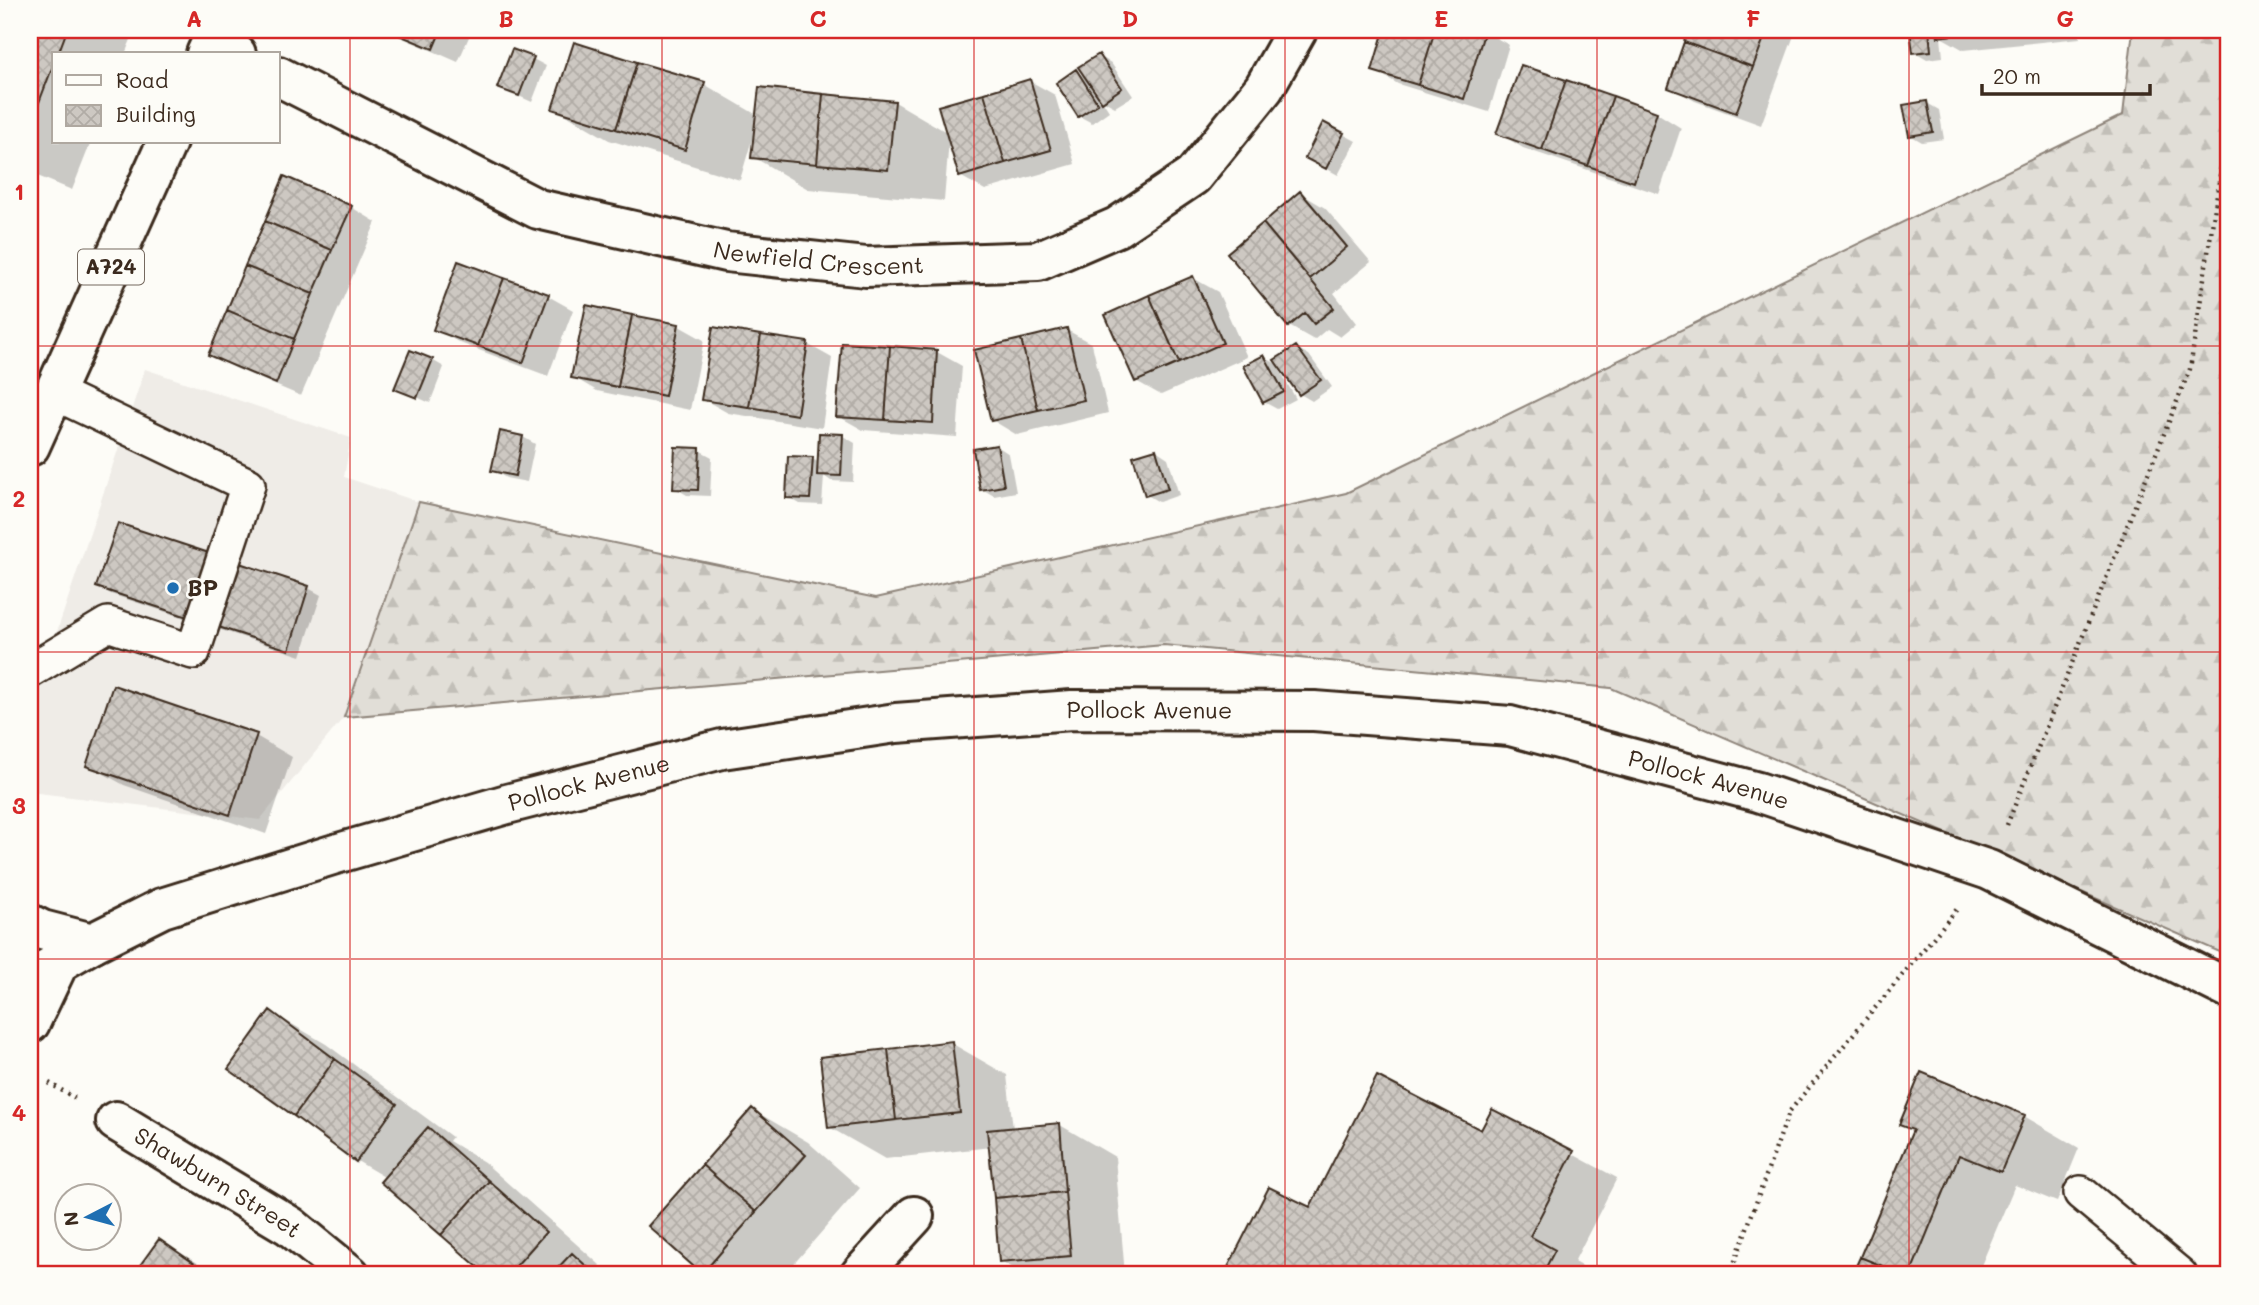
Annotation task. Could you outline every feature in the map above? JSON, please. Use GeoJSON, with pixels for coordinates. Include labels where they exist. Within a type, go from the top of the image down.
{"type":"FeatureCollection","features":[{"type":"Feature","properties":{"kind":"street","name":"Newfield Crescent"},"geometry":{"type":"LineString","coordinates":[[280,77],[538,209],[726,252],[866,267],[1038,261],[1117,227],[1193,176],[1265,88],[1297,30]]}},
{"type":"Feature","properties":{"kind":"street","name":"A724"},"geometry":{"type":"LineString","coordinates":[[30,446],[166,144]]}},
{"type":"Feature","properties":{"kind":"street","name":"Pollock Avenue"},"geometry":{"type":"LineString","coordinates":[[30,1023],[44,970],[92,943],[162,908],[332,855],[508,804],[722,748],[896,723],[1072,710],[1314,711],[1510,726],[1758,792],[1989,870],[2229,989]]}},
{"type":"Feature","properties":{"kind":"street"},"geometry":{"type":"LineString","coordinates":[[30,924],[42,930],[92,943]]}},
{"type":"Feature","properties":{"kind":"street","name":"Shawburn Street"},"geometry":{"type":"LineString","coordinates":[[116,1121],[290,1226],[350,1275]]}},
{"type":"Feature","properties":{"kind":"street"},"geometry":{"type":"LineString","coordinates":[[860,1275],[914,1216]]}},
{"type":"Feature","properties":{"kind":"lane"},"geometry":{"type":"LineString","coordinates":[[30,671],[108,624],[193,652],[248,485],[53,392]]}},
{"type":"Feature","properties":{"kind":"lane"},"geometry":{"type":"LineString","coordinates":[[2081,1193],[2180,1275]]}},
{"type":"Feature","properties":{"kind":"path"},"geometry":{"type":"LineString","coordinates":[[1730,1275],[1789,1112],[1989,870],[2190,369],[2229,117]]}},
{"type":"Feature","properties":{"kind":"shaded area"},"geometry":{"type":"Polygon","coordinates":[[[145,369],[351,438],[344,477],[419,502],[344,717],[260,820],[30,792],[30,712],[145,369]]]}},
{"type":"Feature","properties":{"kind":"green space"},"geometry":{"type":"Polygon","coordinates":[[[2133,30],[2229,30],[2229,956],[1611,688],[1164,645],[344,717],[419,502],[876,598],[1346,493],[2123,115],[2133,30]]]}},
{"type":"Feature","properties":{"kind":"building"},"geometry":{"type":"Polygon","coordinates":[[[30,30],[67,30],[59,52],[52,52],[52,68],[30,126],[30,30]]]}},
{"type":"Feature","properties":{"kind":"building"},"geometry":{"type":"Polygon","coordinates":[[[387,30],[441,30],[433,49],[387,30]]]}},
{"type":"Feature","properties":{"kind":"building"},"geometry":{"type":"Polygon","coordinates":[[[1384,30],[1435,30],[1418,85],[1372,71],[1384,30]]]}},
{"type":"Feature","properties":{"kind":"building"},"geometry":{"type":"Polygon","coordinates":[[[1435,30],[1485,30],[1464,99],[1418,85],[1435,30]]]}},
{"type":"Feature","properties":{"kind":"building"},"geometry":{"type":"Polygon","coordinates":[[[1688,30],[1767,30],[1753,67],[1684,42],[1688,30]]]}},
{"type":"Feature","properties":{"kind":"building"},"geometry":{"type":"Polygon","coordinates":[[[1910,30],[1929,30],[1931,51],[1913,53],[1910,30]]]}},
{"type":"Feature","properties":{"kind":"building"},"geometry":{"type":"Polygon","coordinates":[[[1937,30],[1995,30],[1938,37],[1937,30]]]}},
{"type":"Feature","properties":{"kind":"building"},"geometry":{"type":"Polygon","coordinates":[[[574,42],[637,62],[616,129],[552,109],[574,42]]]}},
{"type":"Feature","properties":{"kind":"building"},"geometry":{"type":"Polygon","coordinates":[[[1684,42],[1753,67],[1736,113],[1668,88],[1684,42]]]}},
{"type":"Feature","properties":{"kind":"building"},"geometry":{"type":"Polygon","coordinates":[[[512,49],[534,57],[519,96],[497,88],[512,49]]]}},
{"type":"Feature","properties":{"kind":"building"},"geometry":{"type":"Polygon","coordinates":[[[1099,54],[1122,88],[1102,102],[1078,67],[1099,54]]]}},
{"type":"Feature","properties":{"kind":"building"},"geometry":{"type":"Polygon","coordinates":[[[637,62],[705,82],[685,150],[616,129],[637,62]]]}},
{"type":"Feature","properties":{"kind":"building"},"geometry":{"type":"Polygon","coordinates":[[[1521,65],[1566,80],[1542,150],[1496,134],[1521,65]]]}},
{"type":"Feature","properties":{"kind":"building"},"geometry":{"type":"Polygon","coordinates":[[[1076,69],[1098,104],[1078,117],[1056,83],[1076,69]]]}},
{"type":"Feature","properties":{"kind":"building"},"geometry":{"type":"Polygon","coordinates":[[[1030,79],[1051,150],[1005,163],[984,93],[1030,79]]]}},
{"type":"Feature","properties":{"kind":"building"},"geometry":{"type":"Polygon","coordinates":[[[1566,80],[1613,96],[1588,166],[1542,150],[1566,80]]]}},
{"type":"Feature","properties":{"kind":"building"},"geometry":{"type":"Polygon","coordinates":[[[759,87],[823,94],[817,164],[751,158],[759,87]]]}},
{"type":"Feature","properties":{"kind":"building"},"geometry":{"type":"Polygon","coordinates":[[[984,93],[1005,163],[959,177],[938,106],[984,93]]]}},
{"type":"Feature","properties":{"kind":"building"},"geometry":{"type":"Polygon","coordinates":[[[823,94],[895,101],[888,170],[817,164],[823,94]]]}},
{"type":"Feature","properties":{"kind":"building"},"geometry":{"type":"Polygon","coordinates":[[[1613,96],[1657,112],[1634,182],[1588,166],[1613,96]]]}},
{"type":"Feature","properties":{"kind":"building"},"geometry":{"type":"Polygon","coordinates":[[[1927,101],[1933,132],[1909,136],[1903,105],[1927,101]]]}},
{"type":"Feature","properties":{"kind":"building"},"geometry":{"type":"Polygon","coordinates":[[[1323,122],[1344,133],[1326,169],[1305,158],[1323,122]]]}},
{"type":"Feature","properties":{"kind":"building"},"geometry":{"type":"Polygon","coordinates":[[[284,176],[352,206],[332,250],[265,221],[284,176]]]}},
{"type":"Feature","properties":{"kind":"building"},"geometry":{"type":"Polygon","coordinates":[[[1300,191],[1347,247],[1310,279],[1263,223],[1300,191]]]}},
{"type":"Feature","properties":{"kind":"building"},"geometry":{"type":"Polygon","coordinates":[[[265,221],[332,250],[313,294],[245,266],[265,221]]]}},
{"type":"Feature","properties":{"kind":"building"},"geometry":{"type":"Polygon","coordinates":[[[1263,223],[1334,308],[1314,324],[1305,313],[1288,327],[1227,253],[1263,223]]]}},
{"type":"Feature","properties":{"kind":"building"},"geometry":{"type":"Polygon","coordinates":[[[458,261],[504,278],[478,346],[433,330],[458,261]]]}},
{"type":"Feature","properties":{"kind":"building"},"geometry":{"type":"Polygon","coordinates":[[[245,266],[313,294],[294,339],[227,310],[245,266]]]}},
{"type":"Feature","properties":{"kind":"building"},"geometry":{"type":"Polygon","coordinates":[[[1193,276],[1223,343],[1179,363],[1149,295],[1193,276]]]}},
{"type":"Feature","properties":{"kind":"building"},"geometry":{"type":"Polygon","coordinates":[[[504,278],[549,294],[523,363],[478,346],[504,278]]]}},
{"type":"Feature","properties":{"kind":"building"},"geometry":{"type":"Polygon","coordinates":[[[1149,295],[1179,363],[1135,382],[1105,315],[1149,295]]]}},
{"type":"Feature","properties":{"kind":"building"},"geometry":{"type":"Polygon","coordinates":[[[586,305],[632,315],[618,387],[571,378],[586,305]]]}},
{"type":"Feature","properties":{"kind":"building"},"geometry":{"type":"Polygon","coordinates":[[[227,310],[294,339],[276,384],[208,355],[227,310]]]}},
{"type":"Feature","properties":{"kind":"building"},"geometry":{"type":"Polygon","coordinates":[[[632,315],[679,324],[665,396],[618,387],[632,315]]]}},
{"type":"Feature","properties":{"kind":"building"},"geometry":{"type":"Polygon","coordinates":[[[713,327],[761,335],[749,407],[701,400],[713,327]]]}},
{"type":"Feature","properties":{"kind":"building"},"geometry":{"type":"Polygon","coordinates":[[[1067,328],[1084,400],[1038,410],[1021,339],[1067,328]]]}},
{"type":"Feature","properties":{"kind":"building"},"geometry":{"type":"Polygon","coordinates":[[[761,335],[808,342],[797,415],[749,407],[761,335]]]}},
{"type":"Feature","properties":{"kind":"building"},"geometry":{"type":"Polygon","coordinates":[[[1021,339],[1038,410],[991,421],[974,350],[1021,339]]]}},
{"type":"Feature","properties":{"kind":"building"},"geometry":{"type":"Polygon","coordinates":[[[842,343],[890,346],[885,420],[836,417],[842,343]]]}},
{"type":"Feature","properties":{"kind":"building"},"geometry":{"type":"Polygon","coordinates":[[[890,346],[937,350],[933,423],[885,420],[890,346]]]}},
{"type":"Feature","properties":{"kind":"building"},"geometry":{"type":"Polygon","coordinates":[[[1296,346],[1321,380],[1299,395],[1274,360],[1296,346]]]}},
{"type":"Feature","properties":{"kind":"building"},"geometry":{"type":"Polygon","coordinates":[[[410,350],[433,359],[417,398],[394,389],[410,350]]]}},
{"type":"Feature","properties":{"kind":"building"},"geometry":{"type":"Polygon","coordinates":[[[1264,355],[1284,392],[1263,403],[1243,366],[1264,355]]]}},
{"type":"Feature","properties":{"kind":"building"},"geometry":{"type":"Polygon","coordinates":[[[500,431],[523,436],[515,476],[491,471],[500,431]]]}},
{"type":"Feature","properties":{"kind":"building"},"geometry":{"type":"Polygon","coordinates":[[[819,433],[843,434],[841,476],[817,475],[819,433]]]}},
{"type":"Feature","properties":{"kind":"building"},"geometry":{"type":"Polygon","coordinates":[[[997,445],[1004,486],[980,490],[973,449],[997,445]]]}},
{"type":"Feature","properties":{"kind":"building"},"geometry":{"type":"Polygon","coordinates":[[[675,447],[700,448],[698,490],[673,489],[675,447]]]}},
{"type":"Feature","properties":{"kind":"building"},"geometry":{"type":"Polygon","coordinates":[[[1156,449],[1168,489],[1145,496],[1133,456],[1156,449]]]}},
{"type":"Feature","properties":{"kind":"building"},"geometry":{"type":"Polygon","coordinates":[[[788,456],[813,457],[810,499],[786,498],[788,456]]]}},
{"type":"Feature","properties":{"kind":"building"},"geometry":{"type":"Polygon","coordinates":[[[118,523],[309,586],[289,650],[96,587],[118,523]]]}},
{"type":"Feature","properties":{"kind":"building"},"geometry":{"type":"Polygon","coordinates":[[[113,685],[257,734],[230,815],[86,766],[113,685]]]}},
{"type":"Feature","properties":{"kind":"building"},"geometry":{"type":"Polygon","coordinates":[[[270,1010],[335,1059],[294,1116],[228,1069],[270,1010]]]}},
{"type":"Feature","properties":{"kind":"building"},"geometry":{"type":"Polygon","coordinates":[[[952,1041],[960,1113],[896,1120],[888,1049],[952,1041]]]}},
{"type":"Feature","properties":{"kind":"building"},"geometry":{"type":"Polygon","coordinates":[[[888,1049],[896,1120],[828,1128],[820,1057],[888,1049]]]}},
{"type":"Feature","properties":{"kind":"building"},"geometry":{"type":"Polygon","coordinates":[[[335,1059],[397,1104],[356,1162],[294,1116],[335,1059]]]}},
{"type":"Feature","properties":{"kind":"building"},"geometry":{"type":"Polygon","coordinates":[[[1921,1072],[2025,1115],[2001,1172],[1959,1155],[1910,1275],[1905,1275],[1860,1257],[1913,1130],[1899,1125],[1921,1072]]]}},
{"type":"Feature","properties":{"kind":"building"},"geometry":{"type":"Polygon","coordinates":[[[1377,1076],[1481,1130],[1492,1109],[1574,1151],[1530,1236],[1555,1250],[1542,1275],[1224,1275],[1269,1187],[1310,1207],[1377,1076]]]}},
{"type":"Feature","properties":{"kind":"building"},"geometry":{"type":"Polygon","coordinates":[[[752,1108],[806,1155],[756,1212],[702,1165],[752,1108]]]}},
{"type":"Feature","properties":{"kind":"building"},"geometry":{"type":"Polygon","coordinates":[[[1060,1123],[1065,1192],[994,1198],[987,1130],[1060,1123]]]}},
{"type":"Feature","properties":{"kind":"building"},"geometry":{"type":"Polygon","coordinates":[[[428,1127],[489,1181],[441,1235],[380,1182],[428,1127]]]}},
{"type":"Feature","properties":{"kind":"building"},"geometry":{"type":"Polygon","coordinates":[[[702,1165],[756,1212],[702,1274],[648,1226],[702,1165]]]}},
{"type":"Feature","properties":{"kind":"building"},"geometry":{"type":"Polygon","coordinates":[[[489,1181],[546,1232],[508,1275],[487,1275],[441,1235],[489,1181]]]}},
{"type":"Feature","properties":{"kind":"building"},"geometry":{"type":"Polygon","coordinates":[[[1065,1192],[1071,1256],[999,1262],[994,1198],[1065,1192]]]}},
{"type":"Feature","properties":{"kind":"building"},"geometry":{"type":"Polygon","coordinates":[[[159,1239],[211,1275],[133,1275],[159,1239]]]}},
{"type":"Feature","properties":{"kind":"building"},"geometry":{"type":"Polygon","coordinates":[[[572,1253],[596,1275],[551,1275],[572,1253]]]}},
{"type":"Feature","properties":{"kind":"building"},"geometry":{"type":"Polygon","coordinates":[[[1860,1257],[1905,1275],[1852,1275],[1860,1257]]]}},
{"type":"Feature","properties":{"kind":"place","name":"BP"},"geometry":{"type":"Point","coordinates":[173,588]}}]}
